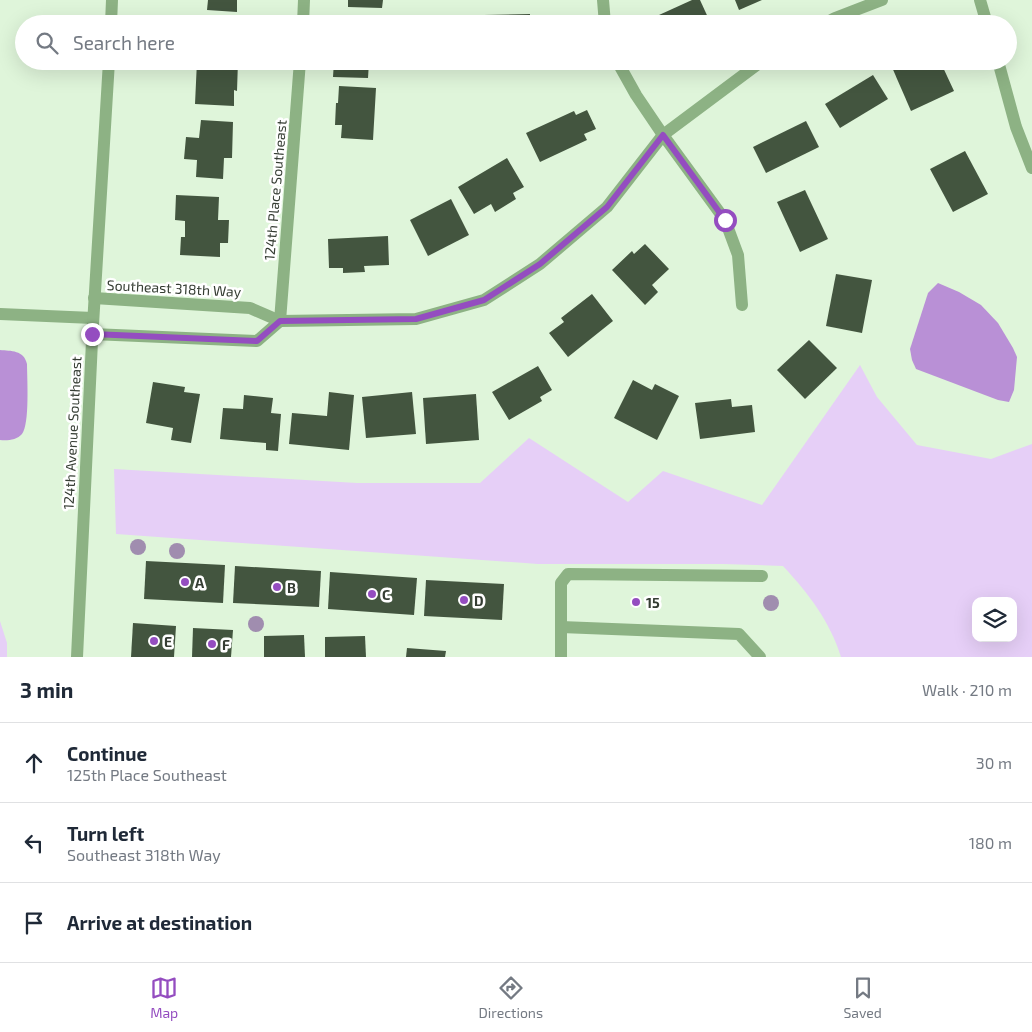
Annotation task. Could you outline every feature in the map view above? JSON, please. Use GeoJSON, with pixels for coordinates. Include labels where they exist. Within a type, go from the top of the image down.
{"type":"FeatureCollection","features":[{"type":"Feature","properties":{"kind":"street"},"geometry":{"type":"LineString","coordinates":[[111,15],[112,0]]}},
{"type":"Feature","properties":{"kind":"street"},"geometry":{"type":"LineString","coordinates":[[303,15],[304,0]]}},
{"type":"Feature","properties":{"kind":"street"},"geometry":{"type":"LineString","coordinates":[[603,0],[604,15]]}},
{"type":"Feature","properties":{"kind":"street"},"geometry":{"type":"LineString","coordinates":[[843,15],[882,0]]}},
{"type":"Feature","properties":{"kind":"street"},"geometry":{"type":"LineString","coordinates":[[980,0],[984,15]]}},
{"type":"Feature","properties":{"kind":"street","name":"124th Avenue Southeast"},"geometry":{"type":"LineString","coordinates":[[78,657],[92,334],[108,70]]}},
{"type":"Feature","properties":{"kind":"street","name":"124th Place Southeast"},"geometry":{"type":"LineString","coordinates":[[280,321],[299,70]]}},
{"type":"Feature","properties":{"kind":"street"},"geometry":{"type":"LineString","coordinates":[[622,70],[636,95],[663,135],[725,220],[738,255],[742,305]]}},
{"type":"Feature","properties":{"kind":"street","name":"Southeast 318th Way"},"geometry":{"type":"LineString","coordinates":[[94,298],[250,308],[280,321],[416,319],[484,300],[540,264],[607,207],[663,135],[750,70]]}},
{"type":"Feature","properties":{"kind":"street"},"geometry":{"type":"LineString","coordinates":[[1000,70],[1016,127],[1032,168]]}},
{"type":"Feature","properties":{"kind":"street"},"geometry":{"type":"LineString","coordinates":[[0,314],[93,318]]}},
{"type":"Feature","properties":{"kind":"street"},"geometry":{"type":"LineString","coordinates":[[92,334],[257,341],[280,321]]}},
{"type":"Feature","properties":{"kind":"street"},"geometry":{"type":"LineString","coordinates":[[561,657],[561,584],[568,574],[762,576]]}},
{"type":"Feature","properties":{"kind":"street"},"geometry":{"type":"LineString","coordinates":[[561,627],[738,634],[760,657]]}},
{"type":"Feature","properties":{"kind":"shaded area"},"geometry":{"type":"Polygon","coordinates":[[[938,283],[959,292],[981,305],[998,323],[1013,348],[1017,357],[1014,390],[1009,402],[998,400],[916,369],[910,349],[928,293],[938,283]]]}},
{"type":"Feature","properties":{"kind":"shaded area"},"geometry":{"type":"Polygon","coordinates":[[[0,350],[13,351],[20,354],[27,364],[28,390],[25,429],[20,436],[9,440],[0,440],[0,350]]]}},
{"type":"Feature","properties":{"kind":"shaded area"},"geometry":{"type":"Polygon","coordinates":[[[860,365],[877,397],[917,445],[991,459],[1032,444],[1032,657],[841,657],[831,631],[817,608],[783,566],[723,564],[538,564],[116,534],[114,469],[357,483],[480,483],[529,438],[628,502],[663,471],[762,505],[860,365]]]}},
{"type":"Feature","properties":{"kind":"shaded area"},"geometry":{"type":"Polygon","coordinates":[[[0,621],[7,643],[7,657],[0,657],[0,621]]]}},
{"type":"Feature","properties":{"kind":"building"},"geometry":{"type":"Polygon","coordinates":[[[208,0],[237,0],[237,12],[207,10],[208,0]]]}},
{"type":"Feature","properties":{"kind":"building"},"geometry":{"type":"Polygon","coordinates":[[[348,0],[383,0],[382,8],[348,7],[348,0]]]}},
{"type":"Feature","properties":{"kind":"building"},"geometry":{"type":"Polygon","coordinates":[[[692,0],[700,0],[707,15],[659,15],[692,0]]]}},
{"type":"Feature","properties":{"kind":"building"},"geometry":{"type":"Polygon","coordinates":[[[735,0],[762,0],[739,10],[735,0]]]}},
{"type":"Feature","properties":{"kind":"building"},"geometry":{"type":"Polygon","coordinates":[[[530,14],[530,15],[484,15],[530,14]]]}},
{"type":"Feature","properties":{"kind":"building"},"geometry":{"type":"Polygon","coordinates":[[[197,70],[238,70],[237,91],[234,90],[234,106],[195,104],[197,70]]]}},
{"type":"Feature","properties":{"kind":"building"},"geometry":{"type":"Polygon","coordinates":[[[333,70],[368,70],[368,78],[333,77],[333,70]]]}},
{"type":"Feature","properties":{"kind":"building"},"geometry":{"type":"Polygon","coordinates":[[[893,70],[944,70],[954,91],[911,111],[893,70]]]}},
{"type":"Feature","properties":{"kind":"building"},"geometry":{"type":"Polygon","coordinates":[[[873,75],[888,99],[840,128],[825,104],[873,75]]]}},
{"type":"Feature","properties":{"kind":"building"},"geometry":{"type":"Polygon","coordinates":[[[339,86],[376,88],[373,140],[341,138],[342,125],[335,125],[339,86]]]}},
{"type":"Feature","properties":{"kind":"building"},"geometry":{"type":"Polygon","coordinates":[[[587,110],[596,129],[584,134],[587,140],[540,162],[526,133],[574,111],[576,115],[587,110]]]}},
{"type":"Feature","properties":{"kind":"building"},"geometry":{"type":"Polygon","coordinates":[[[201,120],[233,122],[232,158],[224,158],[223,179],[196,177],[197,160],[184,159],[186,137],[199,138],[201,120]]]}},
{"type":"Feature","properties":{"kind":"building"},"geometry":{"type":"Polygon","coordinates":[[[806,121],[819,147],[766,173],[753,147],[806,121]]]}},
{"type":"Feature","properties":{"kind":"building"},"geometry":{"type":"Polygon","coordinates":[[[965,151],[988,194],[953,212],[930,169],[965,151]]]}},
{"type":"Feature","properties":{"kind":"building"},"geometry":{"type":"Polygon","coordinates":[[[507,158],[524,187],[513,193],[516,199],[495,212],[491,204],[474,214],[458,187],[507,158]]]}},
{"type":"Feature","properties":{"kind":"building"},"geometry":{"type":"Polygon","coordinates":[[[805,190],[828,239],[800,252],[777,202],[805,190]]]}},
{"type":"Feature","properties":{"kind":"building"},"geometry":{"type":"Polygon","coordinates":[[[176,195],[219,197],[218,220],[229,220],[228,243],[220,243],[220,257],[180,255],[181,237],[185,237],[185,221],[175,220],[176,195]]]}},
{"type":"Feature","properties":{"kind":"building"},"geometry":{"type":"Polygon","coordinates":[[[451,199],[469,235],[428,256],[410,220],[451,199]]]}},
{"type":"Feature","properties":{"kind":"building"},"geometry":{"type":"Polygon","coordinates":[[[388,236],[389,265],[364,266],[365,272],[343,273],[343,268],[329,268],[328,239],[388,236]]]}},
{"type":"Feature","properties":{"kind":"building"},"geometry":{"type":"Polygon","coordinates":[[[645,244],[669,269],[652,285],[658,292],[645,305],[612,270],[632,251],[634,254],[645,244]]]}},
{"type":"Feature","properties":{"kind":"building"},"geometry":{"type":"Polygon","coordinates":[[[836,274],[872,280],[862,333],[826,326],[836,274]]]}},
{"type":"Feature","properties":{"kind":"building"},"geometry":{"type":"Polygon","coordinates":[[[592,294],[613,321],[568,357],[549,333],[564,322],[561,318],[592,294]]]}},
{"type":"Feature","properties":{"kind":"building"},"geometry":{"type":"Polygon","coordinates":[[[809,340],[837,368],[805,399],[777,370],[809,340]]]}},
{"type":"Feature","properties":{"kind":"building"},"geometry":{"type":"Polygon","coordinates":[[[538,366],[552,390],[540,397],[542,401],[509,420],[492,392],[538,366]]]}},
{"type":"Feature","properties":{"kind":"building"},"geometry":{"type":"Polygon","coordinates":[[[633,380],[652,390],[655,384],[679,396],[657,440],[614,418],[633,380]]]}},
{"type":"Feature","properties":{"kind":"building"},"geometry":{"type":"Polygon","coordinates":[[[153,382],[185,387],[184,392],[200,394],[191,443],[171,440],[173,428],[146,423],[153,382]]]}},
{"type":"Feature","properties":{"kind":"building"},"geometry":{"type":"Polygon","coordinates":[[[329,392],[354,395],[349,450],[289,444],[292,413],[327,416],[329,392]]]}},
{"type":"Feature","properties":{"kind":"building"},"geometry":{"type":"Polygon","coordinates":[[[412,392],[416,434],[366,438],[362,397],[412,392]]]}},
{"type":"Feature","properties":{"kind":"building"},"geometry":{"type":"Polygon","coordinates":[[[476,394],[479,440],[426,444],[423,398],[476,394]]]}},
{"type":"Feature","properties":{"kind":"building"},"geometry":{"type":"Polygon","coordinates":[[[244,395],[273,398],[271,413],[281,414],[278,451],[266,450],[266,443],[220,439],[223,408],[243,409],[244,395]]]}},
{"type":"Feature","properties":{"kind":"building"},"geometry":{"type":"Polygon","coordinates":[[[731,399],[732,407],[752,405],[755,432],[700,439],[695,403],[731,399]]]}},
{"type":"Feature","properties":{"kind":"building","name":"A"},"geometry":{"type":"Polygon","coordinates":[[[146,561],[225,565],[223,603],[144,599],[146,561]]]}},
{"type":"Feature","properties":{"kind":"building","name":"B"},"geometry":{"type":"Polygon","coordinates":[[[235,566],[321,571],[319,607],[233,603],[235,566]]]}},
{"type":"Feature","properties":{"kind":"building","name":"C"},"geometry":{"type":"Polygon","coordinates":[[[330,572],[417,578],[414,615],[328,609],[330,572]]]}},
{"type":"Feature","properties":{"kind":"building","name":"D"},"geometry":{"type":"Polygon","coordinates":[[[426,580],[504,584],[502,620],[424,616],[426,580]]]}},
{"type":"Feature","properties":{"kind":"building","name":"E"},"geometry":{"type":"Polygon","coordinates":[[[133,623],[176,626],[174,657],[131,657],[133,623]]]}},
{"type":"Feature","properties":{"kind":"building","name":"F"},"geometry":{"type":"Polygon","coordinates":[[[193,628],[233,630],[231,657],[192,657],[193,628]]]}},
{"type":"Feature","properties":{"kind":"building"},"geometry":{"type":"Polygon","coordinates":[[[304,635],[305,657],[264,657],[264,636],[304,635]]]}},
{"type":"Feature","properties":{"kind":"building"},"geometry":{"type":"Polygon","coordinates":[[[365,636],[366,657],[325,657],[325,637],[365,636]]]}},
{"type":"Feature","properties":{"kind":"building"},"geometry":{"type":"Polygon","coordinates":[[[407,648],[446,651],[445,657],[406,657],[407,648]]]}},
{"type":"Feature","properties":{"kind":"place","name":"A"},"geometry":{"type":"Point","coordinates":[185,582]}},
{"type":"Feature","properties":{"kind":"place","name":"B"},"geometry":{"type":"Point","coordinates":[277,587]}},
{"type":"Feature","properties":{"kind":"place","name":"C"},"geometry":{"type":"Point","coordinates":[372,594]}},
{"type":"Feature","properties":{"kind":"place","name":"D"},"geometry":{"type":"Point","coordinates":[464,600]}},
{"type":"Feature","properties":{"kind":"place","name":"15"},"geometry":{"type":"Point","coordinates":[636,602]}},
{"type":"Feature","properties":{"kind":"place","name":"E"},"geometry":{"type":"Point","coordinates":[154,641]}},
{"type":"Feature","properties":{"kind":"place","name":"F"},"geometry":{"type":"Point","coordinates":[212,644]}},
{"type":"Feature","properties":{"kind":"route"},"geometry":{"type":"LineString","coordinates":[[92,334],[257,341],[280,321],[416,319],[484,300],[540,264],[607,207],[663,135],[725,220]]}}]}
